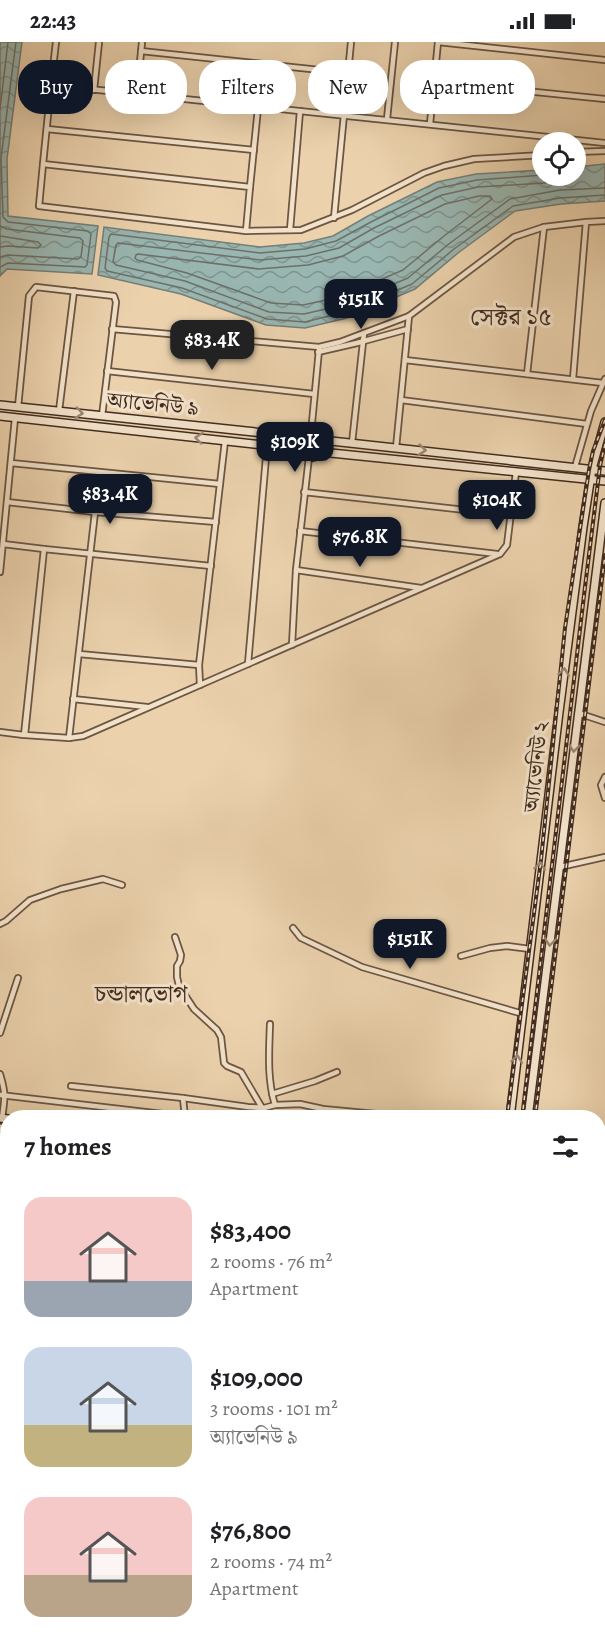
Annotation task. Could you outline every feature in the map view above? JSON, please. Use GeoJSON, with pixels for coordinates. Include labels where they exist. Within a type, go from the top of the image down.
{"type":"FeatureCollection","features":[{"type":"Feature","properties":{"kind":"main road","name":"অ্যাভেনিউ ৯"},"geometry":{"type":"LineString","coordinates":[[0,405],[302,437],[311,433]]}},
{"type":"Feature","properties":{"kind":"main road"},"geometry":{"type":"LineString","coordinates":[[8,417],[9,406]]}},
{"type":"Feature","properties":{"kind":"main road","name":"অ্যাভেনিউ ৯"},"geometry":{"type":"LineString","coordinates":[[8,417],[299,449]]}},
{"type":"Feature","properties":{"kind":"main road","name":"অ্যাভেনিউ ২"},"geometry":{"type":"LineString","coordinates":[[511,1110],[559,712],[592,469],[605,422]]}},
{"type":"Feature","properties":{"kind":"main road"},"geometry":{"type":"LineString","coordinates":[[311,433],[322,440],[605,471]]}},
{"type":"Feature","properties":{"kind":"main road"},"geometry":{"type":"LineString","coordinates":[[302,437],[299,449],[309,457],[321,452],[605,481]]}},
{"type":"Feature","properties":{"kind":"main road"},"geometry":{"type":"LineString","coordinates":[[321,452],[322,440]]}},
{"type":"Feature","properties":{"kind":"main road","name":"অ্যাভেনিউ ২"},"geometry":{"type":"LineString","coordinates":[[529,1110],[605,503]]}},
{"type":"Feature","properties":{"kind":"street"},"geometry":{"type":"LineString","coordinates":[[54,60],[56,42]]}},
{"type":"Feature","properties":{"kind":"street"},"geometry":{"type":"LineString","coordinates":[[99,42],[94,90],[105,91]]}},
{"type":"Feature","properties":{"kind":"street"},"geometry":{"type":"LineString","coordinates":[[140,60],[142,42]]}},
{"type":"Feature","properties":{"kind":"street"},"geometry":{"type":"LineString","coordinates":[[349,60],[351,42]]}},
{"type":"Feature","properties":{"kind":"street"},"geometry":{"type":"LineString","coordinates":[[387,119],[395,42]]}},
{"type":"Feature","properties":{"kind":"street"},"geometry":{"type":"LineString","coordinates":[[437,60],[438,42],[605,60]]}},
{"type":"Feature","properties":{"kind":"street"},"geometry":{"type":"LineString","coordinates":[[141,51],[308,69]]}},
{"type":"Feature","properties":{"kind":"street"},"geometry":{"type":"LineString","coordinates":[[535,92],[605,99]]}},
{"type":"Feature","properties":{"kind":"street"},"geometry":{"type":"LineString","coordinates":[[296,111],[605,143]]}},
{"type":"Feature","properties":{"kind":"street"},"geometry":{"type":"LineString","coordinates":[[290,230],[300,111]]}},
{"type":"Feature","properties":{"kind":"street"},"geometry":{"type":"LineString","coordinates":[[48,114],[39,206],[246,231],[301,230],[352,210],[424,173],[444,166],[474,159],[532,156]]}},
{"type":"Feature","properties":{"kind":"street"},"geometry":{"type":"LineString","coordinates":[[246,231],[257,114]]}},
{"type":"Feature","properties":{"kind":"street"},"geometry":{"type":"LineString","coordinates":[[430,124],[431,114]]}},
{"type":"Feature","properties":{"kind":"street"},"geometry":{"type":"LineString","coordinates":[[334,218],[344,115]]}},
{"type":"Feature","properties":{"kind":"street"},"geometry":{"type":"LineString","coordinates":[[46,129],[254,150]]}},
{"type":"Feature","properties":{"kind":"street"},"geometry":{"type":"LineString","coordinates":[[586,152],[605,151]]}},
{"type":"Feature","properties":{"kind":"street"},"geometry":{"type":"LineString","coordinates":[[43,164],[250,187]]}},
{"type":"Feature","properties":{"kind":"street"},"geometry":{"type":"LineString","coordinates":[[573,379],[586,222],[605,221]]}},
{"type":"Feature","properties":{"kind":"street"},"geometry":{"type":"LineString","coordinates":[[319,350],[409,316],[514,237],[544,227],[586,222],[578,312]]}},
{"type":"Feature","properties":{"kind":"street"},"geometry":{"type":"LineString","coordinates":[[527,374],[544,227]]}},
{"type":"Feature","properties":{"kind":"street"},"geometry":{"type":"LineString","coordinates":[[18,407],[29,296],[36,287],[74,291],[114,296],[116,302],[102,416]]}},
{"type":"Feature","properties":{"kind":"street"},"geometry":{"type":"LineString","coordinates":[[58,411],[74,291]]}},
{"type":"Feature","properties":{"kind":"street"},"geometry":{"type":"LineString","coordinates":[[396,448],[409,316]]}},
{"type":"Feature","properties":{"kind":"street"},"geometry":{"type":"LineString","coordinates":[[112,329],[319,350],[408,329]]}},
{"type":"Feature","properties":{"kind":"street"},"geometry":{"type":"LineString","coordinates":[[352,443],[364,333]]}},
{"type":"Feature","properties":{"kind":"street"},"geometry":{"type":"LineString","coordinates":[[311,433],[319,350]]}},
{"type":"Feature","properties":{"kind":"street"},"geometry":{"type":"LineString","coordinates":[[405,360],[604,381],[587,424],[575,467]]}},
{"type":"Feature","properties":{"kind":"street"},"geometry":{"type":"LineString","coordinates":[[107,370],[314,394]]}},
{"type":"Feature","properties":{"kind":"street"},"geometry":{"type":"LineString","coordinates":[[401,400],[587,424]]}},
{"type":"Feature","properties":{"kind":"street"},"geometry":{"type":"LineString","coordinates":[[0,572],[11,463],[8,417]]}},
{"type":"Feature","properties":{"kind":"street"},"geometry":{"type":"LineString","coordinates":[[200,685],[199,665],[225,441]]}},
{"type":"Feature","properties":{"kind":"street"},"geometry":{"type":"LineString","coordinates":[[248,664],[267,446]]}},
{"type":"Feature","properties":{"kind":"street"},"geometry":{"type":"LineString","coordinates":[[292,645],[296,570],[309,457]]}},
{"type":"Feature","properties":{"kind":"street"},"geometry":{"type":"LineString","coordinates":[[11,463],[220,484]]}},
{"type":"Feature","properties":{"kind":"street"},"geometry":{"type":"LineString","coordinates":[[41,572],[25,735],[69,738],[83,736],[500,554],[507,545],[516,472]]}},
{"type":"Feature","properties":{"kind":"street"},"geometry":{"type":"LineString","coordinates":[[304,492],[510,515]]}},
{"type":"Feature","properties":{"kind":"street"},"geometry":{"type":"LineString","coordinates":[[7,502],[216,522]]}},
{"type":"Feature","properties":{"kind":"street"},"geometry":{"type":"LineString","coordinates":[[69,738],[95,512]]}},
{"type":"Feature","properties":{"kind":"street"},"geometry":{"type":"LineString","coordinates":[[300,531],[500,554]]}},
{"type":"Feature","properties":{"kind":"street"},"geometry":{"type":"LineString","coordinates":[[3,544],[211,566]]}},
{"type":"Feature","properties":{"kind":"street"},"geometry":{"type":"LineString","coordinates":[[0,732],[24,735],[44,549]]}},
{"type":"Feature","properties":{"kind":"street"},"geometry":{"type":"LineString","coordinates":[[296,570],[421,588]]}},
{"type":"Feature","properties":{"kind":"street"},"geometry":{"type":"LineString","coordinates":[[79,654],[199,665]]}},
{"type":"Feature","properties":{"kind":"street"},"geometry":{"type":"LineString","coordinates":[[74,699],[150,707]]}},
{"type":"Feature","properties":{"kind":"street"},"geometry":{"type":"LineString","coordinates":[[578,713],[605,722]]}},
{"type":"Feature","properties":{"kind":"street"},"geometry":{"type":"LineString","coordinates":[[605,777],[601,785],[605,798]]}},
{"type":"Feature","properties":{"kind":"street"},"geometry":{"type":"LineString","coordinates":[[560,867],[605,857]]}},
{"type":"Feature","properties":{"kind":"street"},"geometry":{"type":"LineString","coordinates":[[0,924],[30,900],[61,889],[103,879],[122,885]]}},
{"type":"Feature","properties":{"kind":"street"},"geometry":{"type":"LineString","coordinates":[[293,928],[301,938],[362,967],[523,1014]]}},
{"type":"Feature","properties":{"kind":"street"},"geometry":{"type":"LineString","coordinates":[[175,937],[181,955],[177,966],[179,986],[194,1009],[217,1030],[221,1037],[225,1065],[241,1072],[264,1108]]}},
{"type":"Feature","properties":{"kind":"street"},"geometry":{"type":"LineString","coordinates":[[461,956],[507,946],[530,948]]}},
{"type":"Feature","properties":{"kind":"street"},"geometry":{"type":"LineString","coordinates":[[0,1033],[18,978]]}},
{"type":"Feature","properties":{"kind":"street"},"geometry":{"type":"LineString","coordinates":[[270,1024],[269,1069],[275,1105]]}},
{"type":"Feature","properties":{"kind":"street"},"geometry":{"type":"LineString","coordinates":[[272,1094],[337,1072]]}},
{"type":"Feature","properties":{"kind":"street"},"geometry":{"type":"LineString","coordinates":[[0,1074],[4,1086],[3,1095],[134,1110]]}},
{"type":"Feature","properties":{"kind":"street"},"geometry":{"type":"LineString","coordinates":[[70,1086],[264,1108],[300,1104],[332,1110]]}},
{"type":"Feature","properties":{"kind":"street"},"geometry":{"type":"LineString","coordinates":[[183,1098],[184,1110]]}},
{"type":"Feature","properties":{"kind":"water"},"geometry":{"type":"Polygon","coordinates":[[[0,42],[22,42],[7,159],[8,216],[98,226],[92,274],[7,269],[0,276],[0,42]]]}},
{"type":"Feature","properties":{"kind":"water"},"geometry":{"type":"Polygon","coordinates":[[[605,164],[605,201],[561,204],[515,211],[458,253],[415,289],[347,318],[305,328],[266,325],[181,294],[98,275],[104,227],[260,247],[304,243],[333,236],[437,182],[476,174],[532,171],[532,186],[586,186],[586,166],[605,164]]]}},
{"type":"Feature","properties":{"kind":"railway"},"geometry":{"type":"LineString","coordinates":[[508,1110],[541,860],[565,628],[589,470],[593,451],[605,420]]}},
{"type":"Feature","properties":{"kind":"railway"},"geometry":{"type":"LineString","coordinates":[[523,1110],[585,587],[600,466],[605,444]]}},
{"type":"Feature","properties":{"kind":"railway"},"geometry":{"type":"LineString","coordinates":[[536,1110],[605,555]]}},
{"type":"Feature","properties":{"kind":"district","name":"সেক্টর ১৫"},"geometry":{"type":"Point","coordinates":[511,317]}},
{"type":"Feature","properties":{"kind":"district","name":"চন্ডালভোগ"},"geometry":{"type":"Point","coordinates":[141,994]}}]}
